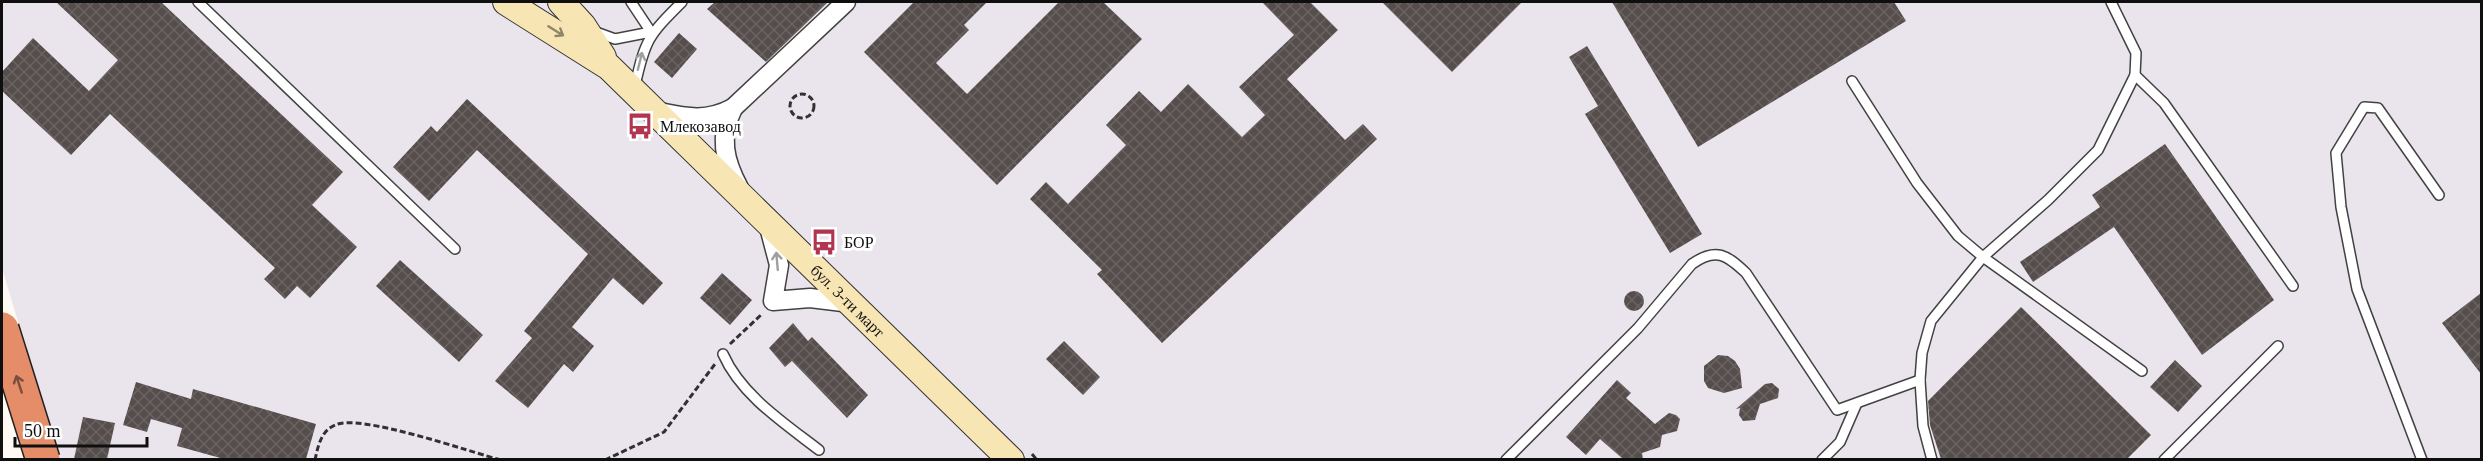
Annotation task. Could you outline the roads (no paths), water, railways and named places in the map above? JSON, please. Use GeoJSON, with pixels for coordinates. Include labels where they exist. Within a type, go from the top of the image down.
{"type":"FeatureCollection","features":[{"type":"Feature","properties":{"kind":"highway"},"geometry":{"type":"LineString","coordinates":[[2,329],[43,459]]}},
{"type":"Feature","properties":{"kind":"main road","name":"бул. 3-ти март"},"geometry":{"type":"LineString","coordinates":[[506,2],[565,37],[609,67],[1011,459]]}},
{"type":"Feature","properties":{"kind":"main road","name":"бул. 3-ти март"},"geometry":{"type":"LineString","coordinates":[[561,2],[583,26],[609,67]]}},
{"type":"Feature","properties":{"kind":"street"},"geometry":{"type":"LineString","coordinates":[[654,111],[692,119],[708,119],[733,108],[846,2]]}},
{"type":"Feature","properties":{"kind":"street"},"geometry":{"type":"LineString","coordinates":[[733,108],[725,125],[723,141],[729,169],[745,200]]}},
{"type":"Feature","properties":{"kind":"street"},"geometry":{"type":"LineString","coordinates":[[768,222],[779,265],[773,300],[810,298],[851,303]]}},
{"type":"Feature","properties":{"kind":"lane"},"geometry":{"type":"LineString","coordinates":[[198,2],[455,249]]}},
{"type":"Feature","properties":{"kind":"lane"},"geometry":{"type":"LineString","coordinates":[[631,2],[651,32]]}},
{"type":"Feature","properties":{"kind":"lane"},"geometry":{"type":"LineString","coordinates":[[633,91],[642,53],[651,32],[682,2]]}},
{"type":"Feature","properties":{"kind":"lane"},"geometry":{"type":"LineString","coordinates":[[1932,459],[1923,426],[1920,380],[1922,352],[1931,321],[1983,257],[2049,200],[2098,150],[2135,75],[2136,53],[2111,2]]}},
{"type":"Feature","properties":{"kind":"lane"},"geometry":{"type":"LineString","coordinates":[[583,26],[615,39],[651,32]]}},
{"type":"Feature","properties":{"kind":"lane"},"geometry":{"type":"LineString","coordinates":[[2135,75],[2164,103],[2293,286]]}},
{"type":"Feature","properties":{"kind":"lane"},"geometry":{"type":"LineString","coordinates":[[1852,81],[1917,183],[1959,236],[1983,257],[2142,371]]}},
{"type":"Feature","properties":{"kind":"lane"},"geometry":{"type":"LineString","coordinates":[[2422,459],[2358,289],[2341,207],[2336,153],[2364,108],[2378,108],[2439,195]]}},
{"type":"Feature","properties":{"kind":"lane"},"geometry":{"type":"LineString","coordinates":[[1506,459],[1638,328],[1692,264],[1700,258],[1715,255],[1728,256],[1746,273],[1837,410],[1920,380]]}},
{"type":"Feature","properties":{"kind":"lane"},"geometry":{"type":"LineString","coordinates":[[2164,459],[2278,346]]}},
{"type":"Feature","properties":{"kind":"lane"},"geometry":{"type":"LineString","coordinates":[[723,354],[730,372],[748,392],[819,450]]}},
{"type":"Feature","properties":{"kind":"lane"},"geometry":{"type":"LineString","coordinates":[[1822,459],[1840,442],[1857,404]]}},
{"type":"Feature","properties":{"kind":"place","name":"Млекозавод"},"geometry":{"type":"Point","coordinates":[640,126]}},
{"type":"Feature","properties":{"kind":"place","name":"БОР"},"geometry":{"type":"Point","coordinates":[824,242]}}]}
